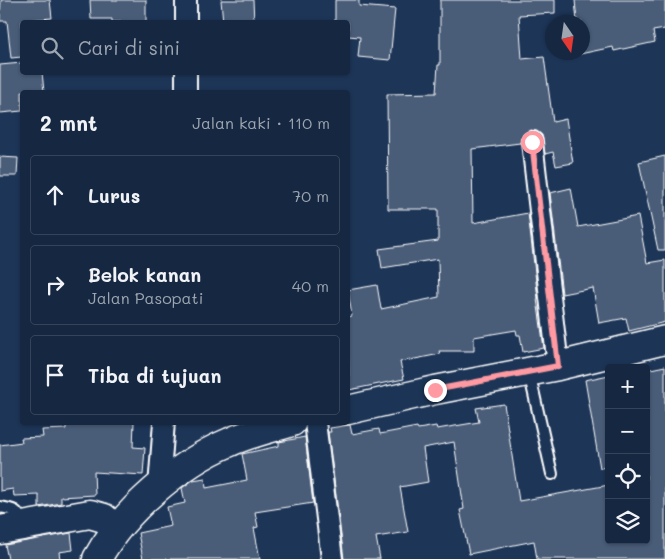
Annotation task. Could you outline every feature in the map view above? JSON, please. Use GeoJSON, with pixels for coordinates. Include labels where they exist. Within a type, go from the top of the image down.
{"type":"FeatureCollection","features":[{"type":"Feature","properties":{"kind":"street"},"geometry":{"type":"LineString","coordinates":[[186,0],[186,20]]}},
{"type":"Feature","properties":{"kind":"street"},"geometry":{"type":"LineString","coordinates":[[186,75],[186,90]]}},
{"type":"Feature","properties":{"kind":"street"},"geometry":{"type":"LineString","coordinates":[[532,142],[558,366]]}},
{"type":"Feature","properties":{"kind":"street"},"geometry":{"type":"LineString","coordinates":[[350,410],[558,366],[665,340]]}},
{"type":"Feature","properties":{"kind":"street"},"geometry":{"type":"LineString","coordinates":[[159,487],[164,425]]}},
{"type":"Feature","properties":{"kind":"street"},"geometry":{"type":"LineString","coordinates":[[97,559],[116,529],[159,487],[184,468],[230,442],[283,425]]}},
{"type":"Feature","properties":{"kind":"street"},"geometry":{"type":"LineString","coordinates":[[315,425],[332,559]]}},
{"type":"Feature","properties":{"kind":"street"},"geometry":{"type":"LineString","coordinates":[[11,527],[90,514],[104,518],[116,529]]}},
{"type":"Feature","properties":{"kind":"lane"},"geometry":{"type":"LineString","coordinates":[[529,372],[552,474]]}},
{"type":"Feature","properties":{"kind":"lane"},"geometry":{"type":"LineString","coordinates":[[0,507],[17,512],[20,516],[11,527]]}},
{"type":"Feature","properties":{"kind":"building"},"geometry":{"type":"Polygon","coordinates":[[[1,0],[50,0],[52,18],[20,20],[20,57],[11,58],[7,21],[0,21],[1,0]]]}},
{"type":"Feature","properties":{"kind":"building"},"geometry":{"type":"Polygon","coordinates":[[[90,0],[146,0],[146,20],[91,19],[90,0]]]}},
{"type":"Feature","properties":{"kind":"building"},"geometry":{"type":"Polygon","coordinates":[[[221,0],[253,0],[254,20],[223,20],[221,0]]]}},
{"type":"Feature","properties":{"kind":"building"},"geometry":{"type":"Polygon","coordinates":[[[335,0],[359,0],[359,6],[395,9],[390,60],[358,57],[360,37],[350,36],[350,20],[335,20],[335,0]]]}},
{"type":"Feature","properties":{"kind":"building"},"geometry":{"type":"Polygon","coordinates":[[[440,0],[555,0],[555,13],[519,15],[522,59],[544,57],[553,122],[566,119],[573,163],[556,166],[553,152],[545,154],[542,135],[537,131],[531,130],[521,137],[520,143],[472,149],[473,223],[528,213],[544,348],[523,352],[520,335],[517,335],[516,330],[474,337],[474,351],[439,351],[440,354],[400,362],[404,379],[350,390],[350,316],[352,316],[350,290],[377,285],[381,309],[439,297],[438,259],[382,268],[379,249],[438,241],[438,209],[388,209],[387,94],[436,93],[438,65],[440,65],[440,0]]]}},
{"type":"Feature","properties":{"kind":"building"},"geometry":{"type":"Polygon","coordinates":[[[575,0],[665,0],[665,29],[653,31],[655,42],[614,51],[613,47],[590,52],[590,15],[576,15],[575,0]]]}},
{"type":"Feature","properties":{"kind":"building"},"geometry":{"type":"Polygon","coordinates":[[[20,63],[20,75],[42,75],[44,90],[20,90],[20,111],[0,113],[0,65],[20,63]]]}},
{"type":"Feature","properties":{"kind":"building"},"geometry":{"type":"Polygon","coordinates":[[[665,156],[665,250],[658,250],[639,162],[665,156]]]}},
{"type":"Feature","properties":{"kind":"building"},"geometry":{"type":"Polygon","coordinates":[[[0,157],[18,158],[17,176],[0,176],[0,157]]]}},
{"type":"Feature","properties":{"kind":"building"},"geometry":{"type":"Polygon","coordinates":[[[571,188],[578,227],[638,216],[647,263],[665,260],[665,322],[629,331],[626,318],[599,323],[593,288],[562,294],[550,193],[571,188]]]}},
{"type":"Feature","properties":{"kind":"building"},"geometry":{"type":"Polygon","coordinates":[[[665,366],[665,559],[537,559],[534,541],[469,554],[460,510],[464,509],[454,442],[423,448],[428,482],[400,487],[408,532],[376,537],[380,559],[344,559],[328,432],[331,432],[330,428],[350,425],[352,434],[379,429],[380,434],[417,427],[418,429],[436,426],[437,429],[479,422],[476,408],[504,404],[519,501],[605,486],[605,544],[650,544],[650,369],[665,366]]]}},
{"type":"Feature","properties":{"kind":"building"},"geometry":{"type":"Polygon","coordinates":[[[605,376],[605,467],[600,468],[585,380],[605,376]]]}},
{"type":"Feature","properties":{"kind":"building"},"geometry":{"type":"Polygon","coordinates":[[[66,425],[134,425],[133,447],[145,448],[143,475],[94,472],[95,495],[61,497],[61,503],[39,507],[39,495],[14,496],[13,489],[0,491],[0,445],[22,442],[21,438],[43,437],[42,430],[66,429],[66,425]]]}},
{"type":"Feature","properties":{"kind":"building"},"geometry":{"type":"Polygon","coordinates":[[[305,437],[313,503],[255,512],[258,527],[254,528],[260,559],[143,559],[138,533],[171,526],[167,507],[185,503],[182,488],[193,480],[205,478],[206,488],[247,480],[242,454],[279,446],[279,442],[305,437]]]}},
{"type":"Feature","properties":{"kind":"building"},"geometry":{"type":"Polygon","coordinates":[[[71,533],[73,550],[59,552],[60,559],[8,559],[5,545],[71,533]]]}},
{"type":"Feature","properties":{"kind":"route"},"geometry":{"type":"LineString","coordinates":[[435,390],[558,366],[532,142]]}}]}
